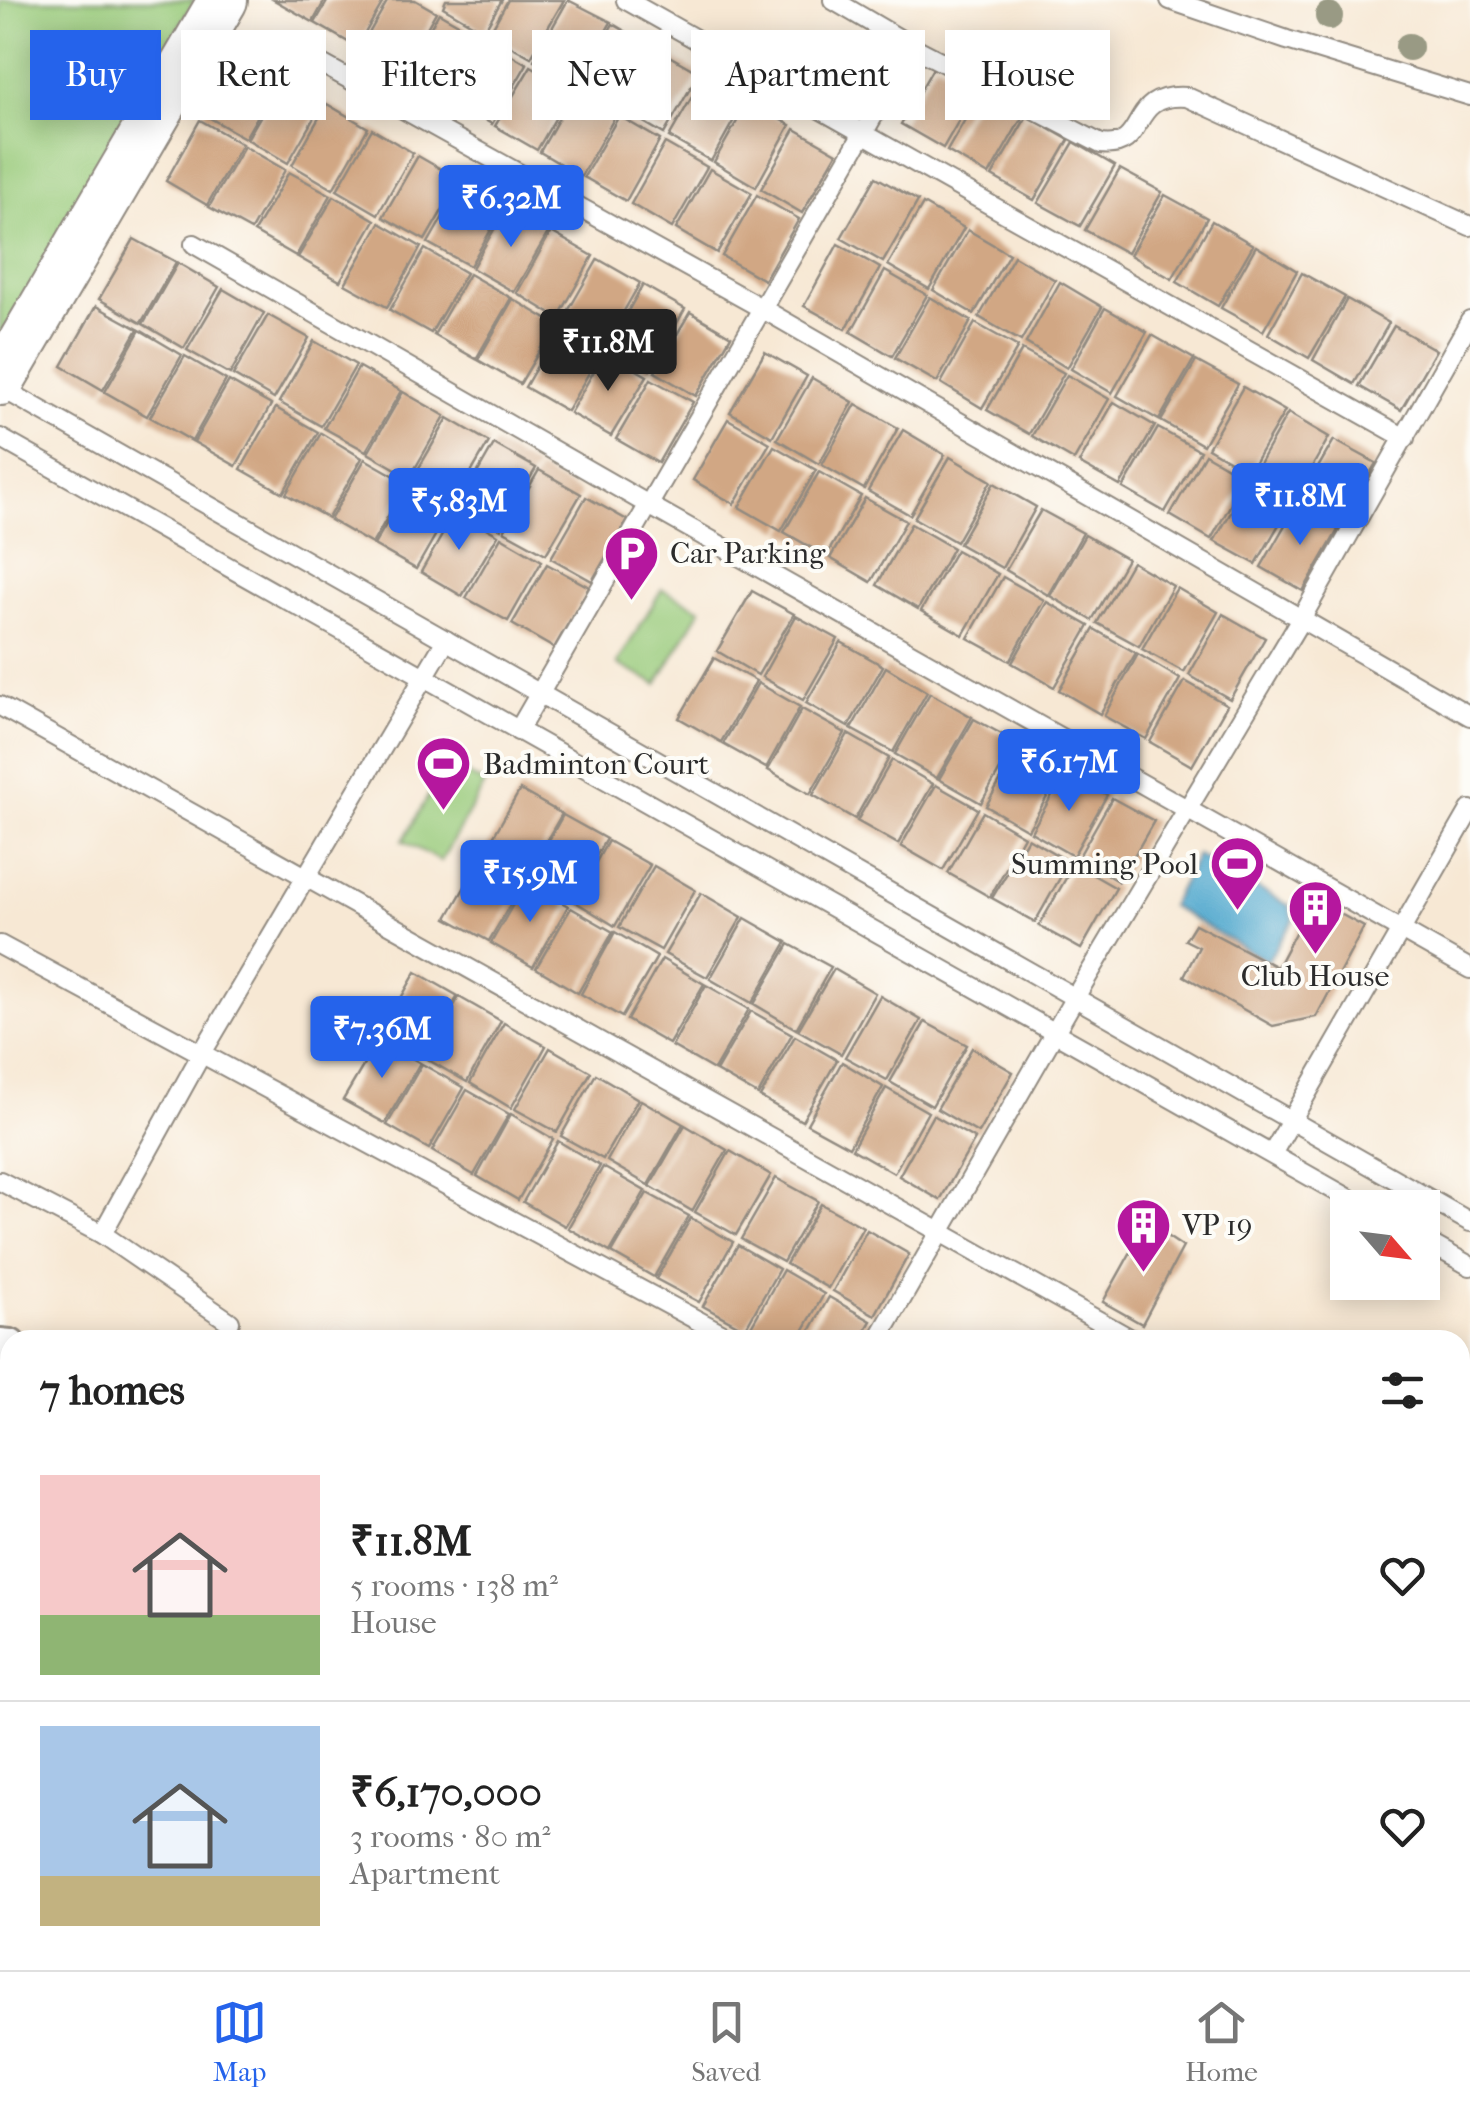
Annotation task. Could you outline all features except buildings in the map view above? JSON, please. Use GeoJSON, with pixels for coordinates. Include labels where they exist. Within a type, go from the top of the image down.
{"type":"FeatureCollection","features":[{"type":"Feature","properties":{"kind":"main road"},"geometry":{"type":"LineString","coordinates":[[0,384],[223,0]]}},
{"type":"Feature","properties":{"kind":"lane"},"geometry":{"type":"LineString","coordinates":[[626,0],[1405,438]]}},
{"type":"Feature","properties":{"kind":"lane"},"geometry":{"type":"LineString","coordinates":[[832,0],[883,30]]}},
{"type":"Feature","properties":{"kind":"lane"},"geometry":{"type":"LineString","coordinates":[[1170,0],[1470,96]]}},
{"type":"Feature","properties":{"kind":"lane"},"geometry":{"type":"LineString","coordinates":[[925,54],[1101,144],[1113,146],[1130,137],[1148,106],[1172,96],[1187,97],[1470,226]]}},
{"type":"Feature","properties":{"kind":"lane"},"geometry":{"type":"LineString","coordinates":[[326,66],[763,309],[1470,716]]}},
{"type":"Feature","properties":{"kind":"lane"},"geometry":{"type":"LineString","coordinates":[[518,731],[869,120]]}},
{"type":"Feature","properties":{"kind":"lane"},"geometry":{"type":"LineString","coordinates":[[194,244],[1470,969]]}},
{"type":"Feature","properties":{"kind":"lane"},"geometry":{"type":"LineString","coordinates":[[884,1330],[1470,322]]}},
{"type":"Feature","properties":{"kind":"lane"},"geometry":{"type":"LineString","coordinates":[[0,384],[1470,1222]]}},
{"type":"Feature","properties":{"kind":"lane"},"geometry":{"type":"LineString","coordinates":[[0,438],[1335,1190]]}},
{"type":"Feature","properties":{"kind":"lane"},"geometry":{"type":"LineString","coordinates":[[102,1234],[202,1054],[446,640]]}},
{"type":"Feature","properties":{"kind":"lane"},"geometry":{"type":"LineString","coordinates":[[0,706],[1115,1330]]}},
{"type":"Feature","properties":{"kind":"lane"},"geometry":{"type":"LineString","coordinates":[[1272,1154],[1470,810]]}},
{"type":"Feature","properties":{"kind":"lane"},"geometry":{"type":"LineString","coordinates":[[0,944],[715,1330]]}},
{"type":"Feature","properties":{"kind":"lane"},"geometry":{"type":"LineString","coordinates":[[0,1181],[102,1234],[230,1322]]}},
{"type":"Feature","properties":{"kind":"lane"},"geometry":{"type":"LineString","coordinates":[[1440,1249],[1470,1266]]}},
{"type":"Feature","properties":{"kind":"green space"},"geometry":{"type":"Polygon","coordinates":[[[0,0],[195,0],[161,59],[161,30],[30,30],[30,120],[126,120],[0,341],[0,0]]]}},
{"type":"Feature","properties":{"kind":"green space","name":"Badminton Court"},"geometry":{"type":"Polygon","coordinates":[[[662,589],[701,609],[657,684],[617,664],[662,589]]]}},
{"type":"Feature","properties":{"kind":"green space","name":"Badminton Court"},"geometry":{"type":"Polygon","coordinates":[[[447,763],[485,784],[441,861],[403,841],[447,763]]]}},
{"type":"Feature","properties":{"kind":"water","name":"Summing Pool"},"geometry":{"type":"Polygon","coordinates":[[[1197,855],[1290,906],[1294,920],[1267,961],[1170,906],[1197,855]]]}},
{"type":"Feature","properties":{"kind":"place","name":"Car Parking"},"geometry":{"type":"Point","coordinates":[631,602]}},
{"type":"Feature","properties":{"kind":"place","name":"Badminton Court"},"geometry":{"type":"Point","coordinates":[444,813]}},
{"type":"Feature","properties":{"kind":"place","name":"Summing Pool"},"geometry":{"type":"Point","coordinates":[1237,913]}},
{"type":"Feature","properties":{"kind":"place","name":"Club House"},"geometry":{"type":"Point","coordinates":[1315,957]}},
{"type":"Feature","properties":{"kind":"place","name":"VP 19"},"geometry":{"type":"Point","coordinates":[1143,1274]}}]}
